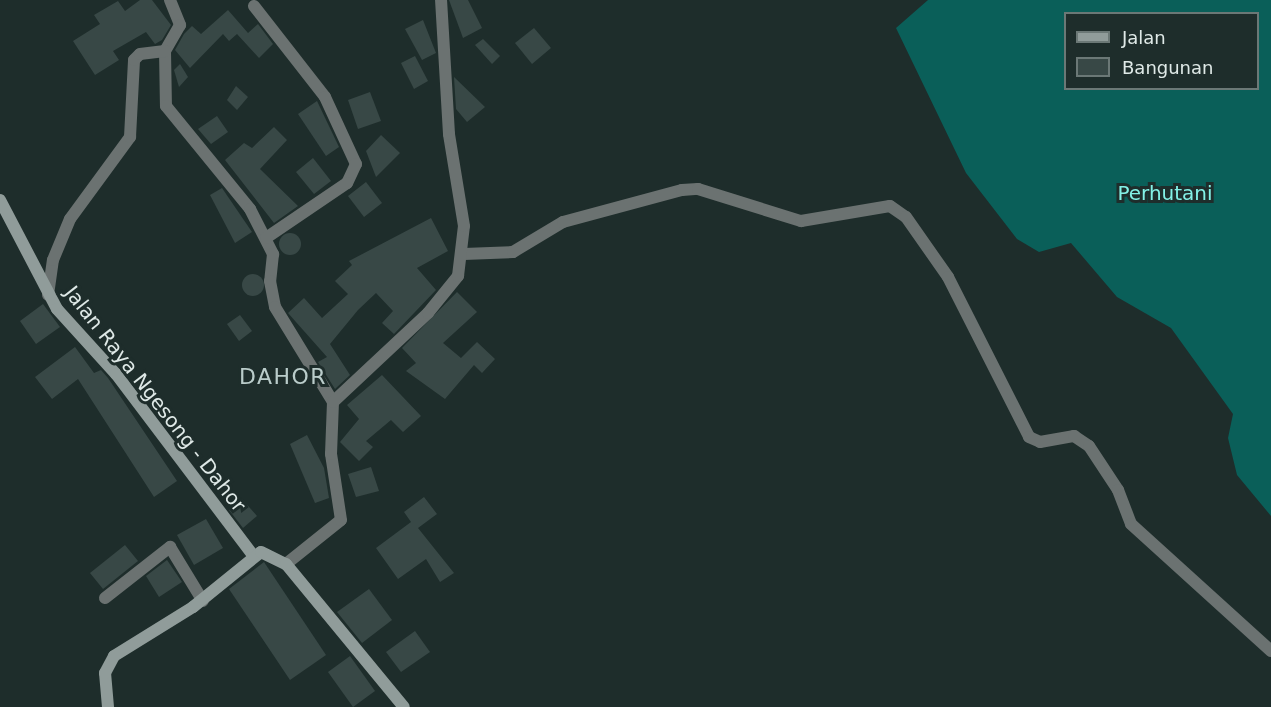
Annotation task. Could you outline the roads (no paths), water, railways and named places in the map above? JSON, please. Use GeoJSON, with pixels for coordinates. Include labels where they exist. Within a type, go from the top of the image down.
{"type":"FeatureCollection","features":[{"type":"Feature","properties":{"kind":"street"},"geometry":{"type":"LineString","coordinates":[[170,0],[180,25],[165,51],[166,106],[250,209],[266,238],[274,260],[270,281],[275,307],[333,402],[331,454],[341,520],[286,564]]}},
{"type":"Feature","properties":{"kind":"street"},"geometry":{"type":"LineString","coordinates":[[333,402],[450,290],[464,255],[441,0]]}},
{"type":"Feature","properties":{"kind":"street"},"geometry":{"type":"LineString","coordinates":[[254,6],[324,96],[356,164],[347,183],[266,238]]}},
{"type":"Feature","properties":{"kind":"street"},"geometry":{"type":"LineString","coordinates":[[48,295],[53,260],[70,219],[130,137],[134,60],[140,54],[165,51]]}},
{"type":"Feature","properties":{"kind":"street"},"geometry":{"type":"LineString","coordinates":[[464,255],[513,252],[563,222],[682,190],[698,189],[801,221],[890,206],[906,217],[948,277],[1029,436],[1040,442],[1074,436],[1089,446],[1118,490],[1131,524],[1271,651]]}},
{"type":"Feature","properties":{"kind":"street","name":"Jalan Raya Ngesong - Dahor"},"geometry":{"type":"LineString","coordinates":[[0,200],[48,295],[253,555]]}},
{"type":"Feature","properties":{"kind":"street"},"geometry":{"type":"LineString","coordinates":[[105,598],[170,547],[202,601]]}},
{"type":"Feature","properties":{"kind":"street"},"geometry":{"type":"LineString","coordinates":[[108,707],[105,673],[114,657],[202,601],[253,555],[269,552],[286,564],[404,707]]}},
{"type":"Feature","properties":{"kind":"district","name":"DAHOR"},"geometry":{"type":"Point","coordinates":[283,377]}},
{"type":"Feature","properties":{"kind":"park label","name":"Perhutani"},"geometry":{"type":"Point","coordinates":[1165,193]}}]}
